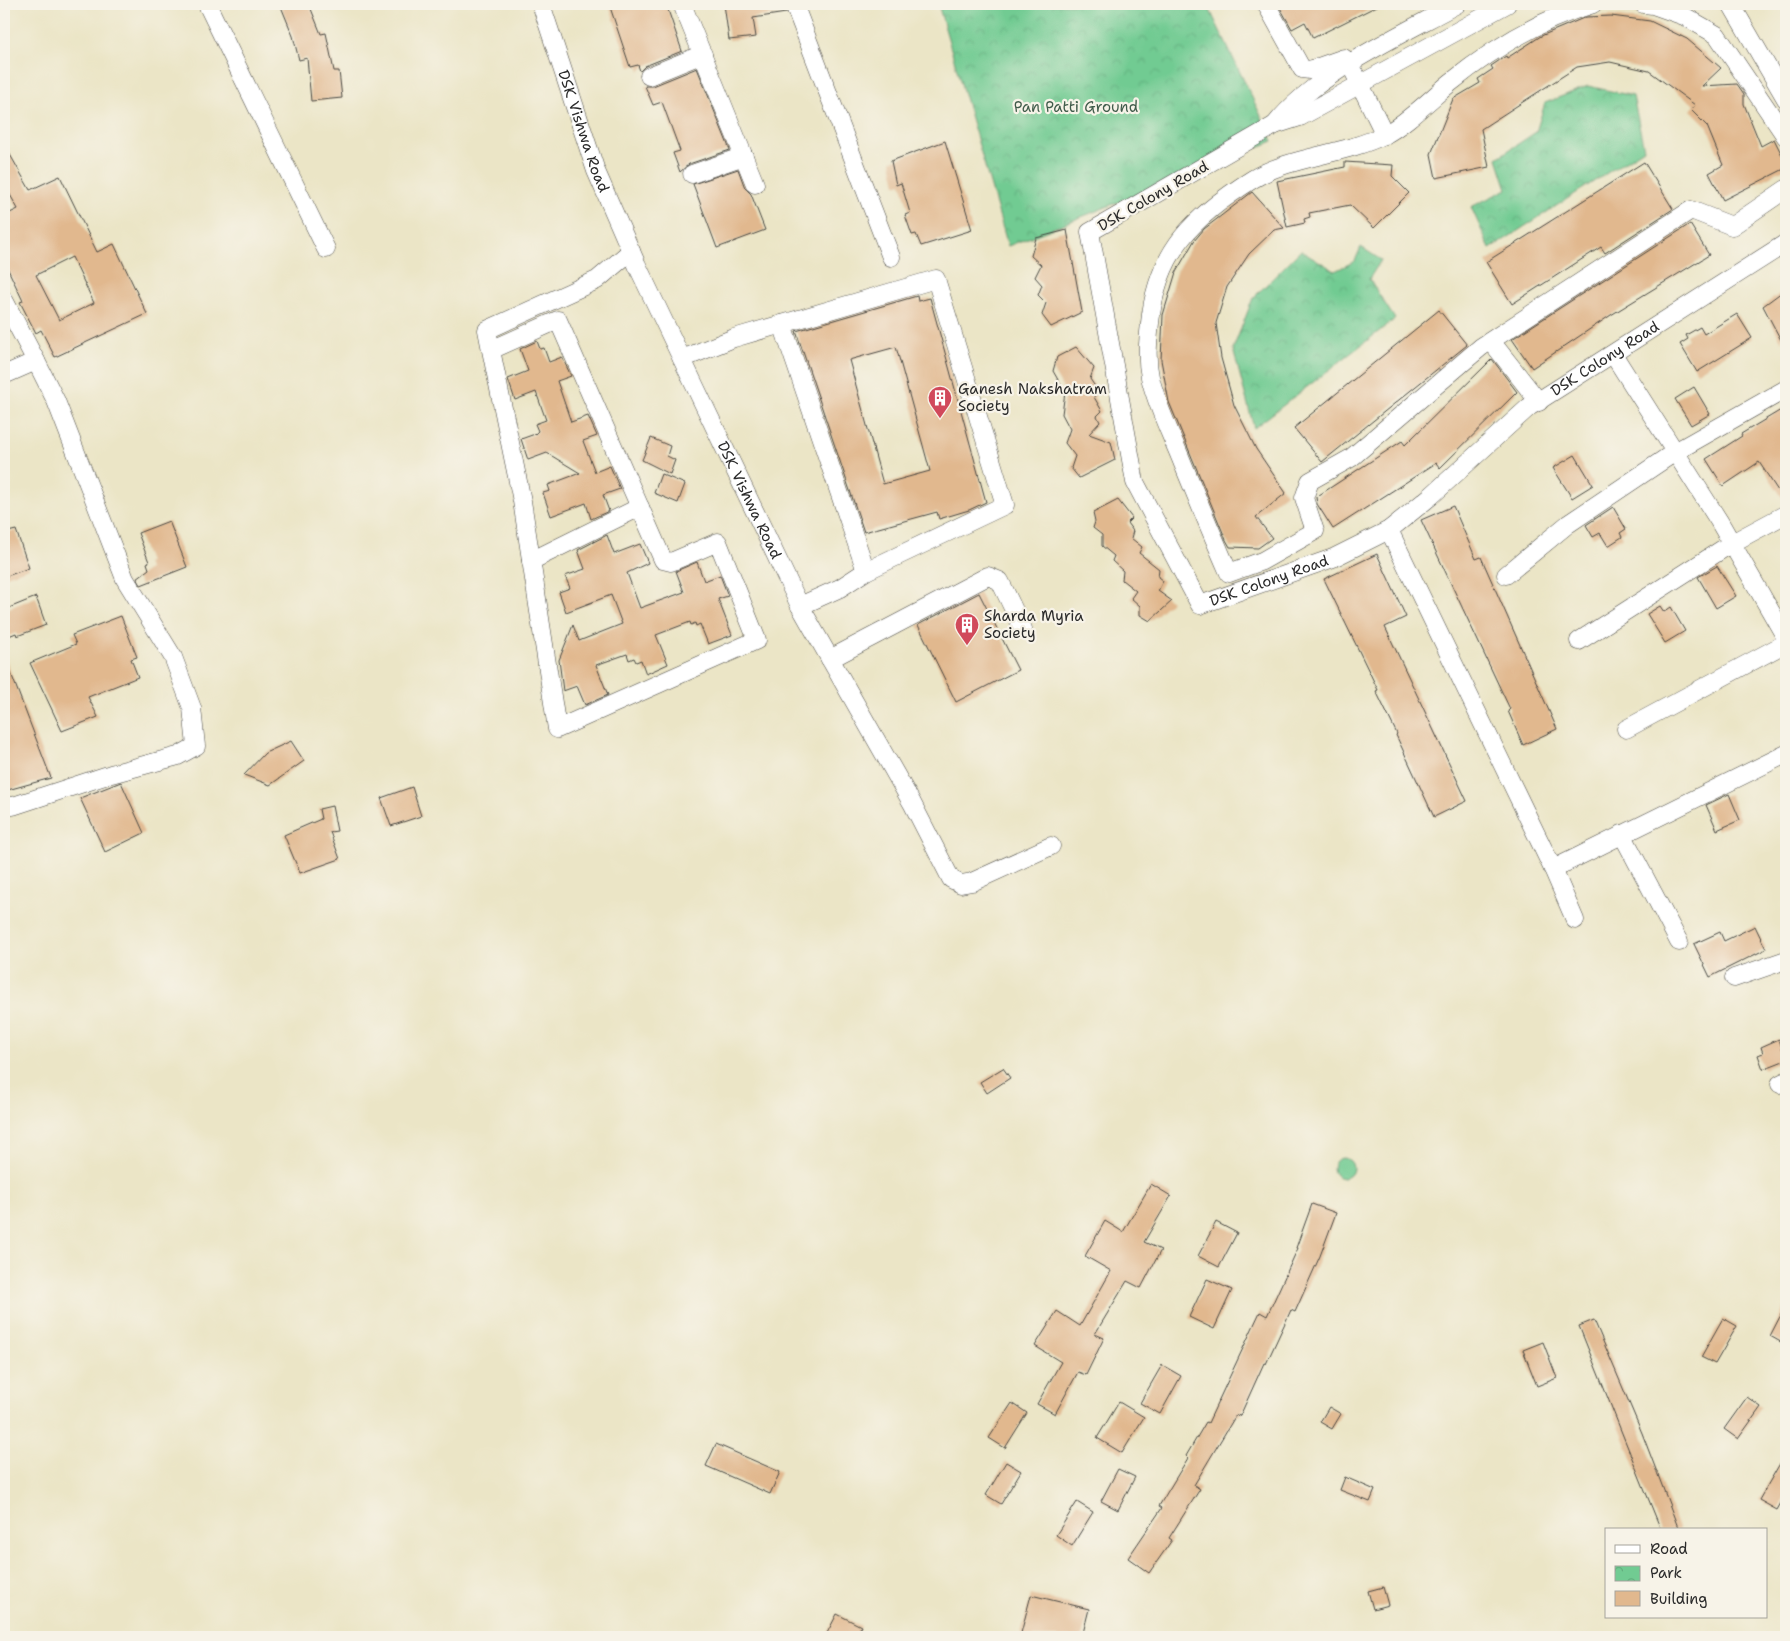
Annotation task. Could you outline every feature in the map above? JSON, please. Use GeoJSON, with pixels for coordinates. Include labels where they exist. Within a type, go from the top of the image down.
{"type":"FeatureCollection","features":[{"type":"Feature","properties":{"kind":"street"},"geometry":{"type":"LineString","coordinates":[[207,4],[326,249]]}},
{"type":"Feature","properties":{"kind":"street","name":"DSK Vishwa Road"},"geometry":{"type":"LineString","coordinates":[[541,4],[596,171],[631,251],[800,606],[912,803],[950,879],[961,884],[972,882],[1050,846]]}},
{"type":"Feature","properties":{"kind":"street"},"geometry":{"type":"LineString","coordinates":[[682,4],[755,184]]}},
{"type":"Feature","properties":{"kind":"street"},"geometry":{"type":"LineString","coordinates":[[794,4],[891,257]]}},
{"type":"Feature","properties":{"kind":"street"},"geometry":{"type":"LineString","coordinates":[[1266,4],[1302,69],[1310,70],[1344,58],[1350,64],[1385,135]]}},
{"type":"Feature","properties":{"kind":"street","name":"DSK Colony Road"},"geometry":{"type":"LineString","coordinates":[[1275,125],[1290,106],[1350,64],[1458,4]]}},
{"type":"Feature","properties":{"kind":"street"},"geometry":{"type":"LineString","coordinates":[[1465,4],[1475,21]]}},
{"type":"Feature","properties":{"kind":"street","name":"DSK Colony Road"},"geometry":{"type":"LineString","coordinates":[[1507,4],[1300,117],[1275,125],[1090,232],[1135,482],[1200,605],[1333,558],[1389,530],[1539,402],[1786,243]]}},
{"type":"Feature","properties":{"kind":"street"},"geometry":{"type":"LineString","coordinates":[[1593,4],[1570,10],[1494,50],[1475,62],[1385,135],[1338,152],[1276,169],[1254,179],[1195,221],[1175,245],[1162,269],[1152,305],[1147,351],[1150,377],[1162,413],[1229,572],[1262,561],[1314,531],[1304,498],[1310,481],[1351,458],[1491,340],[1692,210],[1732,226],[1786,189]]}},
{"type":"Feature","properties":{"kind":"street"},"geometry":{"type":"LineString","coordinates":[[1642,4],[1653,5],[1684,16],[1717,35],[1786,137]]}},
{"type":"Feature","properties":{"kind":"street"},"geometry":{"type":"LineString","coordinates":[[1731,4],[1786,100]]}},
{"type":"Feature","properties":{"kind":"street"},"geometry":{"type":"LineString","coordinates":[[650,76],[703,54]]}},
{"type":"Feature","properties":{"kind":"street"},"geometry":{"type":"LineString","coordinates":[[692,174],[744,156]]}},
{"type":"Feature","properties":{"kind":"street"},"geometry":{"type":"LineString","coordinates":[[491,350],[558,320],[663,560],[671,562],[718,542],[757,640],[557,729],[522,500],[491,350],[487,330],[597,280],[631,251]]}},
{"type":"Feature","properties":{"kind":"street"},"geometry":{"type":"LineString","coordinates":[[682,359],[734,338],[936,280],[1005,505],[866,571],[840,588],[800,606]]}},
{"type":"Feature","properties":{"kind":"street"},"geometry":{"type":"LineString","coordinates":[[4,300],[56,401],[125,579],[173,657],[192,708],[196,746],[178,756],[111,774],[13,806],[4,806]]}},
{"type":"Feature","properties":{"kind":"street"},"geometry":{"type":"LineString","coordinates":[[782,324],[866,571]]}},
{"type":"Feature","properties":{"kind":"street"},"geometry":{"type":"LineString","coordinates":[[1491,340],[1539,402]]}},
{"type":"Feature","properties":{"kind":"street"},"geometry":{"type":"LineString","coordinates":[[1613,354],[1732,543],[1786,638]]}},
{"type":"Feature","properties":{"kind":"street"},"geometry":{"type":"LineString","coordinates":[[4,375],[36,361]]}},
{"type":"Feature","properties":{"kind":"street"},"geometry":{"type":"LineString","coordinates":[[1506,574],[1568,524],[1676,452],[1786,389]]}},
{"type":"Feature","properties":{"kind":"street"},"geometry":{"type":"LineString","coordinates":[[531,561],[640,508]]}},
{"type":"Feature","properties":{"kind":"street"},"geometry":{"type":"LineString","coordinates":[[1578,641],[1732,543],[1786,514]]}},
{"type":"Feature","properties":{"kind":"street"},"geometry":{"type":"LineString","coordinates":[[1389,530],[1553,868],[1575,920]]}},
{"type":"Feature","properties":{"kind":"street"},"geometry":{"type":"LineString","coordinates":[[830,659],[988,576],[1000,581],[1023,629]]}},
{"type":"Feature","properties":{"kind":"street"},"geometry":{"type":"LineString","coordinates":[[1626,729],[1786,643]]}},
{"type":"Feature","properties":{"kind":"street"},"geometry":{"type":"LineString","coordinates":[[1553,868],[1786,754]]}},
{"type":"Feature","properties":{"kind":"street"},"geometry":{"type":"LineString","coordinates":[[1622,834],[1678,942]]}},
{"type":"Feature","properties":{"kind":"street"},"geometry":{"type":"LineString","coordinates":[[1734,978],[1786,960]]}},
{"type":"Feature","properties":{"kind":"green space","name":"Pan Patti Ground"},"geometry":{"type":"Polygon","coordinates":[[[938,4],[1207,4],[1273,141],[1008,246],[938,4]]]}},
{"type":"Feature","properties":{"kind":"green space"},"geometry":{"type":"Polygon","coordinates":[[[1588,86],[1633,96],[1644,149],[1490,249],[1471,207],[1507,189],[1497,158],[1536,132],[1545,103],[1588,86]]]}},
{"type":"Feature","properties":{"kind":"green space"},"geometry":{"type":"Polygon","coordinates":[[[1361,247],[1381,260],[1369,279],[1395,319],[1254,428],[1233,349],[1253,298],[1301,250],[1335,271],[1355,261],[1361,247]]]}},
{"type":"Feature","properties":{"kind":"green space"},"geometry":{"type":"Polygon","coordinates":[[[1343,1158],[1350,1161],[1353,1168],[1350,1175],[1343,1178],[1336,1175],[1333,1168],[1336,1161],[1343,1158]]]}},
{"type":"Feature","properties":{"kind":"building"},"geometry":{"type":"Polygon","coordinates":[[[280,4],[309,4],[321,34],[326,33],[334,71],[339,71],[342,98],[311,101],[307,58],[299,60],[293,36],[280,4]]]}},
{"type":"Feature","properties":{"kind":"building"},"geometry":{"type":"Polygon","coordinates":[[[621,4],[666,4],[682,51],[645,66],[640,71],[638,65],[630,67],[610,7],[621,4]]]}},
{"type":"Feature","properties":{"kind":"building"},"geometry":{"type":"Polygon","coordinates":[[[724,4],[784,4],[786,13],[753,18],[756,37],[729,40],[724,4]]]}},
{"type":"Feature","properties":{"kind":"building"},"geometry":{"type":"Polygon","coordinates":[[[1278,4],[1381,4],[1313,38],[1305,22],[1292,29],[1278,4]]]}},
{"type":"Feature","properties":{"kind":"building"},"geometry":{"type":"Polygon","coordinates":[[[1611,16],[1650,21],[1687,39],[1721,68],[1702,86],[1737,84],[1744,94],[1744,104],[1761,146],[1774,139],[1786,163],[1786,168],[1723,200],[1709,173],[1723,165],[1707,126],[1691,110],[1695,105],[1649,71],[1610,62],[1577,67],[1481,129],[1489,167],[1436,178],[1431,154],[1453,99],[1480,83],[1478,79],[1493,69],[1491,66],[1541,36],[1586,17],[1611,16]]]}},
{"type":"Feature","properties":{"kind":"building"},"geometry":{"type":"Polygon","coordinates":[[[697,68],[730,150],[689,164],[680,172],[673,153],[680,151],[662,102],[653,105],[645,86],[653,86],[697,68]]]}},
{"type":"Feature","properties":{"kind":"building"},"geometry":{"type":"Polygon","coordinates":[[[945,141],[972,230],[921,246],[916,234],[912,235],[905,215],[910,213],[901,183],[896,185],[891,161],[945,141]]]}},
{"type":"Feature","properties":{"kind":"building"},"geometry":{"type":"Polygon","coordinates":[[[4,144],[30,190],[60,176],[97,252],[114,244],[147,314],[55,357],[41,330],[36,333],[20,302],[23,301],[4,261],[4,216],[18,209],[4,184],[4,144]],[[72,257],[36,275],[59,320],[94,303],[72,257]]]}},
{"type":"Feature","properties":{"kind":"building"},"geometry":{"type":"Polygon","coordinates":[[[1345,162],[1393,165],[1392,176],[1409,193],[1374,228],[1350,205],[1309,213],[1310,217],[1304,219],[1305,223],[1287,227],[1277,181],[1345,167],[1345,162]]]}},
{"type":"Feature","properties":{"kind":"building"},"geometry":{"type":"Polygon","coordinates":[[[1644,162],[1673,209],[1605,253],[1601,247],[1512,304],[1486,262],[1644,162]]]}},
{"type":"Feature","properties":{"kind":"building"},"geometry":{"type":"Polygon","coordinates":[[[738,169],[745,188],[751,194],[765,230],[717,248],[693,184],[738,169]]]}},
{"type":"Feature","properties":{"kind":"building"},"geometry":{"type":"Polygon","coordinates":[[[1252,192],[1284,228],[1274,230],[1249,254],[1227,287],[1216,323],[1221,358],[1234,405],[1256,449],[1286,493],[1256,517],[1272,538],[1258,548],[1230,547],[1226,540],[1169,402],[1161,360],[1163,315],[1176,272],[1194,241],[1204,229],[1252,192]]]}},
{"type":"Feature","properties":{"kind":"building"},"geometry":{"type":"Polygon","coordinates":[[[1690,224],[1709,255],[1611,315],[1532,368],[1512,339],[1690,224]]]}},
{"type":"Feature","properties":{"kind":"building"},"geometry":{"type":"Polygon","coordinates":[[[1067,230],[1082,312],[1051,327],[1042,315],[1046,303],[1038,295],[1042,285],[1035,277],[1041,265],[1031,256],[1036,238],[1067,230]]]}},
{"type":"Feature","properties":{"kind":"building"},"geometry":{"type":"Polygon","coordinates":[[[1786,289],[1786,323],[1782,327],[1782,342],[1763,306],[1786,289]]]}},
{"type":"Feature","properties":{"kind":"building","name":"Ganesh Nakshatram Society"},"geometry":{"type":"Polygon","coordinates":[[[917,296],[918,301],[930,298],[986,502],[969,510],[939,519],[937,512],[864,532],[796,331],[917,296]],[[896,347],[849,360],[883,484],[930,471],[896,347]]]}},
{"type":"Feature","properties":{"kind":"building"},"geometry":{"type":"Polygon","coordinates":[[[1439,310],[1467,345],[1322,462],[1294,428],[1439,310]]]}},
{"type":"Feature","properties":{"kind":"building"},"geometry":{"type":"Polygon","coordinates":[[[1737,314],[1752,338],[1697,372],[1680,344],[1688,339],[1686,335],[1700,327],[1704,334],[1737,314]]]}},
{"type":"Feature","properties":{"kind":"building"},"geometry":{"type":"Polygon","coordinates":[[[537,341],[540,349],[544,348],[549,362],[562,357],[571,376],[557,381],[571,422],[588,416],[597,436],[583,441],[595,472],[610,466],[620,489],[603,495],[609,511],[591,519],[586,503],[551,516],[543,493],[550,491],[548,485],[580,473],[547,453],[528,460],[521,439],[535,434],[538,431],[535,424],[546,420],[536,392],[515,400],[508,379],[528,371],[520,349],[537,341]]]}},
{"type":"Feature","properties":{"kind":"building"},"geometry":{"type":"Polygon","coordinates":[[[1076,347],[1094,368],[1090,379],[1098,391],[1094,397],[1102,411],[1097,416],[1100,422],[1089,434],[1111,442],[1115,460],[1079,478],[1071,468],[1075,456],[1065,443],[1070,429],[1062,414],[1065,392],[1053,371],[1057,357],[1076,347]]]}},
{"type":"Feature","properties":{"kind":"building"},"geometry":{"type":"Polygon","coordinates":[[[1492,359],[1517,392],[1440,468],[1436,463],[1333,529],[1317,504],[1316,497],[1402,441],[1405,445],[1492,359]]]}},
{"type":"Feature","properties":{"kind":"building"},"geometry":{"type":"Polygon","coordinates":[[[1694,387],[1710,414],[1691,425],[1675,399],[1694,387]]]}},
{"type":"Feature","properties":{"kind":"building"},"geometry":{"type":"Polygon","coordinates":[[[1786,407],[1786,503],[1759,462],[1723,486],[1706,459],[1742,436],[1741,434],[1786,407]]]}},
{"type":"Feature","properties":{"kind":"building"},"geometry":{"type":"Polygon","coordinates":[[[651,438],[670,446],[667,456],[675,460],[670,474],[642,460],[651,438]]]}},
{"type":"Feature","properties":{"kind":"building"},"geometry":{"type":"Polygon","coordinates":[[[1575,455],[1593,485],[1572,498],[1553,468],[1575,455]]]}},
{"type":"Feature","properties":{"kind":"building"},"geometry":{"type":"Polygon","coordinates":[[[661,474],[685,484],[678,503],[654,493],[661,474]]]}},
{"type":"Feature","properties":{"kind":"building"},"geometry":{"type":"Polygon","coordinates":[[[1118,500],[1132,518],[1127,523],[1133,531],[1131,538],[1142,547],[1139,553],[1159,569],[1158,577],[1163,581],[1158,591],[1172,601],[1150,621],[1140,615],[1140,606],[1131,598],[1136,591],[1122,580],[1123,571],[1112,561],[1114,556],[1102,546],[1102,535],[1093,528],[1095,522],[1093,513],[1118,500]]]}},
{"type":"Feature","properties":{"kind":"building"},"geometry":{"type":"Polygon","coordinates":[[[1453,506],[1476,559],[1481,557],[1557,729],[1523,745],[1508,711],[1510,709],[1421,520],[1453,506]]]}},
{"type":"Feature","properties":{"kind":"building"},"geometry":{"type":"Polygon","coordinates":[[[1613,507],[1626,529],[1620,533],[1622,537],[1608,546],[1600,533],[1593,537],[1586,525],[1613,507]]]}},
{"type":"Feature","properties":{"kind":"building"},"geometry":{"type":"Polygon","coordinates":[[[169,521],[187,567],[141,585],[137,578],[149,569],[147,563],[149,562],[138,533],[169,521]]]}},
{"type":"Feature","properties":{"kind":"building"},"geometry":{"type":"Polygon","coordinates":[[[16,530],[29,568],[4,577],[4,533],[16,530]]]}},
{"type":"Feature","properties":{"kind":"building"},"geometry":{"type":"Polygon","coordinates":[[[607,535],[614,554],[640,544],[648,563],[627,573],[640,608],[684,592],[676,571],[697,562],[704,581],[720,575],[728,596],[718,599],[732,635],[708,644],[700,624],[696,626],[695,623],[691,625],[690,622],[656,635],[668,664],[646,674],[641,660],[636,662],[634,658],[629,660],[627,654],[596,665],[608,695],[585,705],[577,686],[563,691],[559,660],[573,625],[579,641],[622,624],[611,595],[566,612],[559,592],[570,588],[565,576],[585,569],[578,550],[607,535]]]}},
{"type":"Feature","properties":{"kind":"building"},"geometry":{"type":"Polygon","coordinates":[[[1377,554],[1406,617],[1385,627],[1467,801],[1434,817],[1376,691],[1378,690],[1324,579],[1377,554]]]}},
{"type":"Feature","properties":{"kind":"building"},"geometry":{"type":"Polygon","coordinates":[[[1717,566],[1736,596],[1716,608],[1698,577],[1717,566]]]}},
{"type":"Feature","properties":{"kind":"building","name":"Sharda Myria Society"},"geometry":{"type":"Polygon","coordinates":[[[979,593],[1018,670],[956,702],[918,625],[979,593]]]}},
{"type":"Feature","properties":{"kind":"building"},"geometry":{"type":"Polygon","coordinates":[[[36,597],[46,625],[17,636],[16,633],[4,638],[4,610],[36,597]]]}},
{"type":"Feature","properties":{"kind":"building"},"geometry":{"type":"Polygon","coordinates":[[[1660,606],[1664,612],[1671,607],[1685,631],[1665,643],[1647,614],[1660,606]]]}},
{"type":"Feature","properties":{"kind":"building"},"geometry":{"type":"Polygon","coordinates":[[[121,616],[137,657],[131,659],[138,677],[88,697],[98,717],[62,731],[30,663],[76,644],[72,635],[121,616]]]}},
{"type":"Feature","properties":{"kind":"building"},"geometry":{"type":"Polygon","coordinates":[[[4,655],[51,778],[4,791],[4,655]]]}},
{"type":"Feature","properties":{"kind":"building"},"geometry":{"type":"Polygon","coordinates":[[[291,741],[304,761],[270,785],[244,775],[265,753],[291,741]]]}},
{"type":"Feature","properties":{"kind":"building"},"geometry":{"type":"Polygon","coordinates":[[[121,782],[144,833],[105,852],[80,798],[121,782]]]}},
{"type":"Feature","properties":{"kind":"building"},"geometry":{"type":"Polygon","coordinates":[[[412,787],[421,816],[391,826],[381,798],[412,787]]]}},
{"type":"Feature","properties":{"kind":"building"},"geometry":{"type":"Polygon","coordinates":[[[1729,794],[1740,820],[1717,830],[1706,805],[1729,794]]]}},
{"type":"Feature","properties":{"kind":"building"},"geometry":{"type":"Polygon","coordinates":[[[332,806],[337,831],[330,832],[340,859],[300,873],[284,835],[321,819],[319,809],[332,806]]]}},
{"type":"Feature","properties":{"kind":"building"},"geometry":{"type":"Polygon","coordinates":[[[1755,926],[1766,949],[1710,977],[1694,944],[1720,932],[1724,941],[1755,926]]]}},
{"type":"Feature","properties":{"kind":"building"},"geometry":{"type":"Polygon","coordinates":[[[1779,1039],[1786,1060],[1763,1069],[1758,1055],[1763,1053],[1761,1047],[1779,1039]]]}},
{"type":"Feature","properties":{"kind":"building"},"geometry":{"type":"Polygon","coordinates":[[[1003,1068],[1010,1078],[987,1093],[980,1082],[1003,1068]]]}},
{"type":"Feature","properties":{"kind":"building"},"geometry":{"type":"Polygon","coordinates":[[[1151,1184],[1171,1196],[1144,1242],[1161,1250],[1141,1288],[1127,1281],[1095,1334],[1104,1338],[1086,1375],[1078,1372],[1055,1414],[1037,1404],[1061,1362],[1035,1346],[1057,1311],[1080,1326],[1111,1271],[1085,1256],[1105,1221],[1123,1232],[1151,1184]]]}},
{"type":"Feature","properties":{"kind":"building"},"geometry":{"type":"Polygon","coordinates":[[[1312,1204],[1336,1213],[1320,1256],[1295,1312],[1291,1310],[1240,1416],[1236,1415],[1194,1485],[1200,1489],[1169,1538],[1172,1540],[1149,1573],[1128,1558],[1162,1508],[1159,1506],[1188,1458],[1186,1456],[1206,1422],[1208,1423],[1260,1312],[1267,1316],[1298,1248],[1296,1248],[1312,1204]]]}},
{"type":"Feature","properties":{"kind":"building"},"geometry":{"type":"Polygon","coordinates":[[[1216,1222],[1237,1233],[1219,1267],[1198,1256],[1216,1222]]]}},
{"type":"Feature","properties":{"kind":"building"},"geometry":{"type":"Polygon","coordinates":[[[1207,1279],[1232,1290],[1214,1329],[1189,1317],[1207,1279]]]}},
{"type":"Feature","properties":{"kind":"building"},"geometry":{"type":"Polygon","coordinates":[[[1786,1305],[1786,1345],[1770,1336],[1786,1305]]]}},
{"type":"Feature","properties":{"kind":"building"},"geometry":{"type":"Polygon","coordinates":[[[1723,1318],[1737,1326],[1715,1364],[1701,1357],[1723,1318]]]}},
{"type":"Feature","properties":{"kind":"building"},"geometry":{"type":"Polygon","coordinates":[[[1594,1320],[1642,1433],[1678,1528],[1660,1528],[1579,1326],[1594,1320]]]}},
{"type":"Feature","properties":{"kind":"building"},"geometry":{"type":"Polygon","coordinates":[[[1543,1342],[1557,1378],[1537,1386],[1523,1350],[1543,1342]]]}},
{"type":"Feature","properties":{"kind":"building"},"geometry":{"type":"Polygon","coordinates":[[[1162,1365],[1181,1376],[1160,1414],[1140,1403],[1162,1365]]]}},
{"type":"Feature","properties":{"kind":"building"},"geometry":{"type":"Polygon","coordinates":[[[1747,1397],[1761,1407],[1738,1439],[1724,1429],[1747,1397]]]}},
{"type":"Feature","properties":{"kind":"building"},"geometry":{"type":"Polygon","coordinates":[[[1119,1402],[1144,1417],[1122,1453],[1097,1438],[1119,1402]]]}},
{"type":"Feature","properties":{"kind":"building"},"geometry":{"type":"Polygon","coordinates":[[[1012,1403],[1027,1413],[1005,1448],[989,1438],[1012,1403]]]}},
{"type":"Feature","properties":{"kind":"building"},"geometry":{"type":"Polygon","coordinates":[[[1329,1407],[1341,1414],[1332,1429],[1320,1422],[1329,1407]]]}},
{"type":"Feature","properties":{"kind":"building"},"geometry":{"type":"Polygon","coordinates":[[[716,1444],[780,1472],[770,1494],[706,1466],[716,1444]]]}},
{"type":"Feature","properties":{"kind":"building"},"geometry":{"type":"Polygon","coordinates":[[[1786,1453],[1786,1494],[1777,1510],[1759,1500],[1786,1453]]]}},
{"type":"Feature","properties":{"kind":"building"},"geometry":{"type":"Polygon","coordinates":[[[1006,1462],[1021,1471],[1001,1504],[986,1495],[1006,1462]]]}},
{"type":"Feature","properties":{"kind":"building"},"geometry":{"type":"Polygon","coordinates":[[[1118,1469],[1135,1477],[1118,1510],[1101,1501],[1118,1469]]]}},
{"type":"Feature","properties":{"kind":"building"},"geometry":{"type":"Polygon","coordinates":[[[1345,1477],[1375,1490],[1370,1502],[1340,1490],[1345,1477]]]}},
{"type":"Feature","properties":{"kind":"building"},"geometry":{"type":"Polygon","coordinates":[[[1077,1502],[1093,1512],[1072,1546],[1056,1535],[1077,1502]]]}},
{"type":"Feature","properties":{"kind":"building"},"geometry":{"type":"Polygon","coordinates":[[[1383,1587],[1388,1605],[1373,1609],[1368,1591],[1383,1587]]]}},
{"type":"Feature","properties":{"kind":"building"},"geometry":{"type":"Polygon","coordinates":[[[1031,1595],[1089,1609],[1082,1637],[1020,1637],[1031,1595]]]}},
{"type":"Feature","properties":{"kind":"building"},"geometry":{"type":"Polygon","coordinates":[[[837,1614],[861,1626],[856,1637],[825,1637],[837,1614]]]}},
{"type":"Feature","properties":{"kind":"place","name":"Ganesh Nakshatram Society"},"geometry":{"type":"Point","coordinates":[940,419]}},
{"type":"Feature","properties":{"kind":"place","name":"Sharda Myria Society"},"geometry":{"type":"Point","coordinates":[967,646]}}]}
